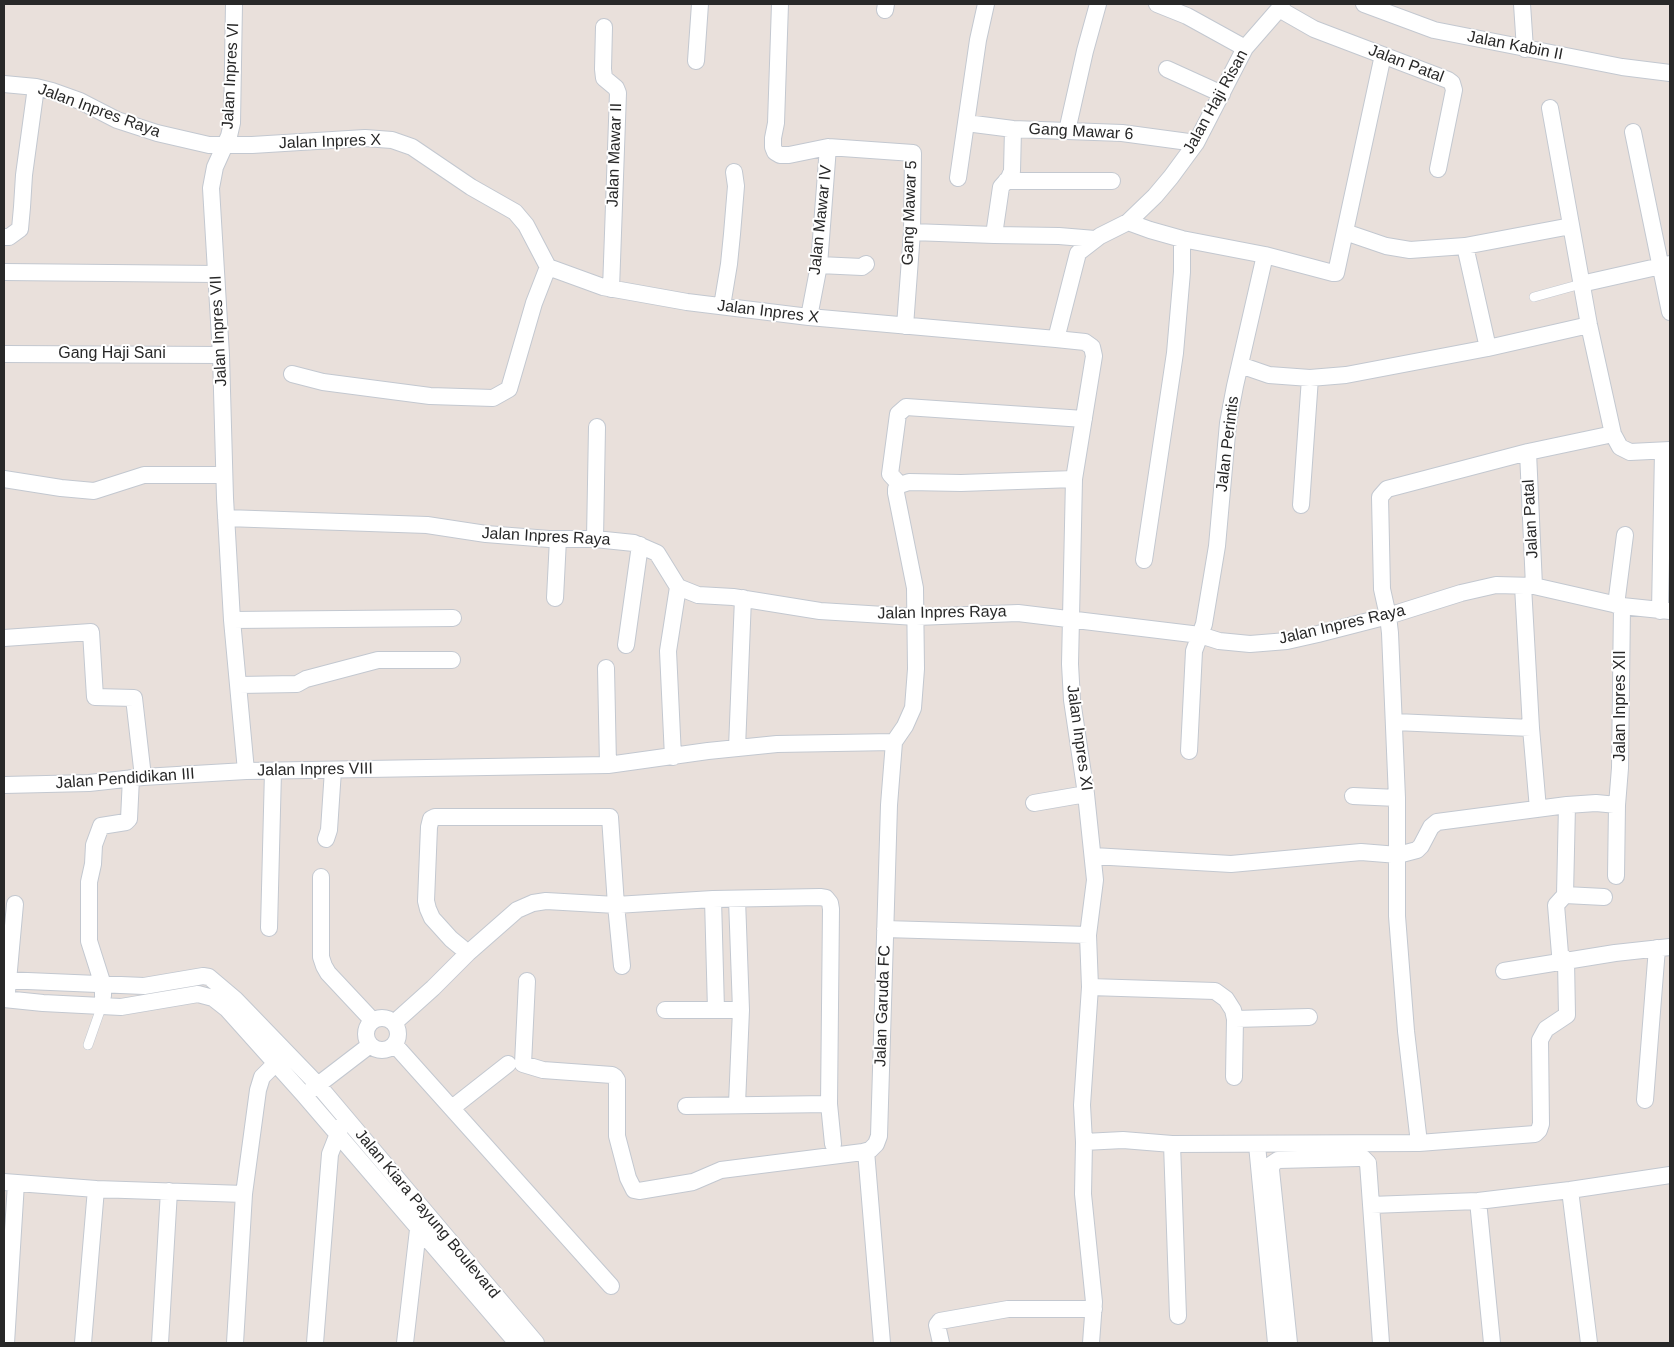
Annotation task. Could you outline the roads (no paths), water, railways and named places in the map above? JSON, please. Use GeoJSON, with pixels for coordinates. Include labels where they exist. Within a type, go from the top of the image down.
{"type":"FeatureCollection","features":[{"type":"Feature","properties":{"kind":"street","name":"Jalan Inpres VI"},"geometry":{"type":"LineString","coordinates":[[224,146],[232,123],[234,4]]}},
{"type":"Feature","properties":{"kind":"street"},"geometry":{"type":"LineString","coordinates":[[696,61],[700,4]]}},
{"type":"Feature","properties":{"kind":"street","name":"Jalan Mawar IV"},"geometry":{"type":"LineString","coordinates":[[780,4],[776,123],[773,147],[775,152],[780,155],[828,147],[819,265],[809,317]]}},
{"type":"Feature","properties":{"kind":"street"},"geometry":{"type":"LineString","coordinates":[[958,178],[978,40],[986,4]]}},
{"type":"Feature","properties":{"kind":"street"},"geometry":{"type":"LineString","coordinates":[[1067,131],[1098,4]]}},
{"type":"Feature","properties":{"kind":"street"},"geometry":{"type":"LineString","coordinates":[[1157,4],[1187,16],[1245,48]]}},
{"type":"Feature","properties":{"kind":"street","name":"Jalan Kabin II"},"geometry":{"type":"LineString","coordinates":[[1364,4],[1392,9],[1434,30],[1622,67],[1670,73]]}},
{"type":"Feature","properties":{"kind":"street"},"geometry":{"type":"LineString","coordinates":[[1522,4],[1525,49]]}},
{"type":"Feature","properties":{"kind":"street","name":"Jalan Haji Risan"},"geometry":{"type":"LineString","coordinates":[[1056,339],[1078,253],[1095,239],[1128,222],[1155,196],[1196,143],[1245,48],[1280,6]]}},
{"type":"Feature","properties":{"kind":"street","name":"Jalan Patal"},"geometry":{"type":"LineString","coordinates":[[1280,6],[1314,29],[1452,83],[1454,90],[1438,169]]}},
{"type":"Feature","properties":{"kind":"street","name":"Jalan Mawar II"},"geometry":{"type":"LineString","coordinates":[[604,27],[604,78],[616,88],[618,93],[611,289]]}},
{"type":"Feature","properties":{"kind":"street"},"geometry":{"type":"LineString","coordinates":[[1128,222],[1182,239],[1265,255],[1336,273],[1382,55]]}},
{"type":"Feature","properties":{"kind":"street"},"geometry":{"type":"LineString","coordinates":[[1166,69],[1222,94]]}},
{"type":"Feature","properties":{"kind":"street","name":"Jalan Inpres Raya"},"geometry":{"type":"LineString","coordinates":[[4,84],[36,87],[80,101],[117,120],[157,133],[224,146]]}},
{"type":"Feature","properties":{"kind":"street"},"geometry":{"type":"LineString","coordinates":[[4,237],[9,237],[20,229],[24,175],[36,87]]}},
{"type":"Feature","properties":{"kind":"street"},"geometry":{"type":"LineString","coordinates":[[1550,108],[1589,325],[1613,434],[1620,448],[1630,452],[1666,451],[1665,611]]}},
{"type":"Feature","properties":{"kind":"street","name":"Gang Mawar 6"},"geometry":{"type":"LineString","coordinates":[[966,123],[1013,129],[1122,133],[1196,143]]}},
{"type":"Feature","properties":{"kind":"street"},"geometry":{"type":"LineString","coordinates":[[994,235],[1001,187],[1012,171],[1013,129]]}},
{"type":"Feature","properties":{"kind":"street"},"geometry":{"type":"LineString","coordinates":[[1633,132],[1665,265],[1670,312]]}},
{"type":"Feature","properties":{"kind":"street","name":"Jalan Inpres X"},"geometry":{"type":"LineString","coordinates":[[224,146],[364,138],[392,140],[412,146],[471,187],[515,212],[526,225],[548,267],[611,289],[809,317],[1085,342],[1092,347],[1094,356],[1074,479],[1071,619]]}},
{"type":"Feature","properties":{"kind":"street","name":"Jalan Inpres VII"},"geometry":{"type":"LineString","coordinates":[[224,146],[215,167],[211,188],[221,355],[226,518]]}},
{"type":"Feature","properties":{"kind":"street","name":"Gang Mawar 5"},"geometry":{"type":"LineString","coordinates":[[828,147],[913,153],[912,232],[905,326]]}},
{"type":"Feature","properties":{"kind":"street"},"geometry":{"type":"LineString","coordinates":[[722,306],[732,234],[736,186],[734,172]]}},
{"type":"Feature","properties":{"kind":"street"},"geometry":{"type":"LineString","coordinates":[[1006,181],[1112,181]]}},
{"type":"Feature","properties":{"kind":"street"},"geometry":{"type":"LineString","coordinates":[[1345,232],[1386,246],[1410,250],[1465,246],[1571,226]]}},
{"type":"Feature","properties":{"kind":"street"},"geometry":{"type":"LineString","coordinates":[[912,232],[1058,236],[1095,239]]}},
{"type":"Feature","properties":{"kind":"street"},"geometry":{"type":"LineString","coordinates":[[1144,560],[1175,353],[1182,272],[1182,239]]}},
{"type":"Feature","properties":{"kind":"street"},"geometry":{"type":"LineString","coordinates":[[1465,246],[1488,348]]}},
{"type":"Feature","properties":{"kind":"street","name":"Jalan Perintis"},"geometry":{"type":"LineString","coordinates":[[1189,751],[1194,651],[1204,624],[1217,546],[1228,423],[1265,255]]}},
{"type":"Feature","properties":{"kind":"street"},"geometry":{"type":"LineString","coordinates":[[819,265],[862,267],[866,264]]}},
{"type":"Feature","properties":{"kind":"street"},"geometry":{"type":"LineString","coordinates":[[1582,284],[1665,265]]}},
{"type":"Feature","properties":{"kind":"street"},"geometry":{"type":"LineString","coordinates":[[292,374],[324,382],[430,396],[492,398],[509,389],[534,303],[548,267]]}},
{"type":"Feature","properties":{"kind":"street"},"geometry":{"type":"LineString","coordinates":[[4,272],[216,274]]}},
{"type":"Feature","properties":{"kind":"street"},"geometry":{"type":"LineString","coordinates":[[1240,365],[1269,375],[1310,378],[1366,373],[1589,325]]}},
{"type":"Feature","properties":{"kind":"street","name":"Gang Haji Sani"},"geometry":{"type":"LineString","coordinates":[[4,354],[221,355]]}},
{"type":"Feature","properties":{"kind":"street"},"geometry":{"type":"LineString","coordinates":[[1300,504],[1310,378]]}},
{"type":"Feature","properties":{"kind":"street"},"geometry":{"type":"LineString","coordinates":[[1074,479],[961,483],[909,482],[900,484],[890,474],[898,414],[906,407],[1084,419]]}},
{"type":"Feature","properties":{"kind":"street"},"geometry":{"type":"LineString","coordinates":[[595,538],[597,426]]}},
{"type":"Feature","properties":{"kind":"street"},"geometry":{"type":"LineString","coordinates":[[1419,1143],[1406,1031],[1397,916],[1398,855],[1394,722],[1388,616],[1382,589],[1380,498],[1387,489],[1528,452],[1613,434]]}},
{"type":"Feature","properties":{"kind":"street","name":"Jalan Patal"},"geometry":{"type":"LineString","coordinates":[[1528,452],[1531,728],[1538,809]]}},
{"type":"Feature","properties":{"kind":"street"},"geometry":{"type":"LineString","coordinates":[[4,478],[61,488],[94,490],[144,474],[224,476]]}},
{"type":"Feature","properties":{"kind":"street","name":"Jalan Garuda FC"},"geometry":{"type":"LineString","coordinates":[[866,1151],[876,1144],[879,1136],[888,814],[894,742],[905,726],[913,708],[916,669],[915,588],[896,493],[896,489],[900,484]]}},
{"type":"Feature","properties":{"kind":"street","name":"Jalan Inpres Raya"},"geometry":{"type":"LineString","coordinates":[[226,518],[427,525],[486,534],[558,539],[595,538],[634,543],[657,553],[678,587],[698,595],[743,598],[820,611],[916,617],[1018,613],[1250,644],[1287,641],[1388,616],[1461,593],[1496,585],[1529,586],[1619,605],[1665,611]]}},
{"type":"Feature","properties":{"kind":"street","name":"Jalan Inpres VIII"},"geometry":{"type":"LineString","coordinates":[[226,518],[232,620],[246,771],[608,765],[777,744],[894,742]]}},
{"type":"Feature","properties":{"kind":"street","name":"Jalan Inpres XII"},"geometry":{"type":"LineString","coordinates":[[1616,876],[1617,805],[1620,768],[1619,605],[1626,535]]}},
{"type":"Feature","properties":{"kind":"street"},"geometry":{"type":"LineString","coordinates":[[555,598],[558,539]]}},
{"type":"Feature","properties":{"kind":"street"},"geometry":{"type":"LineString","coordinates":[[626,645],[640,545]]}},
{"type":"Feature","properties":{"kind":"street"},"geometry":{"type":"LineString","coordinates":[[672,757],[668,651],[678,587]]}},
{"type":"Feature","properties":{"kind":"street"},"geometry":{"type":"LineString","coordinates":[[737,748],[743,598]]}},
{"type":"Feature","properties":{"kind":"street"},"geometry":{"type":"LineString","coordinates":[[232,620],[453,618]]}},
{"type":"Feature","properties":{"kind":"street","name":"Jalan Inpres XI"},"geometry":{"type":"LineString","coordinates":[[1071,619],[1070,664],[1072,700],[1094,856],[1095,880],[1088,935],[1090,987],[1082,1106],[1084,1142],[1083,1194],[1094,1309],[1091,1343]]}},
{"type":"Feature","properties":{"kind":"street"},"geometry":{"type":"LineString","coordinates":[[4,638],[91,632],[95,697],[134,698],[137,777],[129,819],[126,822],[101,826],[94,845],[93,864],[89,882],[89,941],[103,986],[102,1006]]}},
{"type":"Feature","properties":{"kind":"street"},"geometry":{"type":"LineString","coordinates":[[239,685],[297,684],[306,679],[378,660],[452,660]]}},
{"type":"Feature","properties":{"kind":"street"},"geometry":{"type":"LineString","coordinates":[[606,668],[608,765]]}},
{"type":"Feature","properties":{"kind":"street"},"geometry":{"type":"LineString","coordinates":[[1394,722],[1531,728]]}},
{"type":"Feature","properties":{"kind":"street"},"geometry":{"type":"LineString","coordinates":[[326,839],[329,830],[333,770]]}},
{"type":"Feature","properties":{"kind":"street","name":"Jalan Pendidikan III"},"geometry":{"type":"LineString","coordinates":[[4,785],[90,783],[137,777],[246,771]]}},
{"type":"Feature","properties":{"kind":"street"},"geometry":{"type":"LineString","coordinates":[[269,928],[273,771]]}},
{"type":"Feature","properties":{"kind":"street"},"geometry":{"type":"LineString","coordinates":[[1034,803],[1086,794]]}},
{"type":"Feature","properties":{"kind":"street"},"geometry":{"type":"LineString","coordinates":[[1354,796],[1397,798]]}},
{"type":"Feature","properties":{"kind":"street"},"geometry":{"type":"LineString","coordinates":[[1094,856],[1231,864],[1361,852],[1398,855],[1417,850],[1421,846],[1430,827],[1436,822],[1596,803],[1617,805]]}},
{"type":"Feature","properties":{"kind":"street"},"geometry":{"type":"LineString","coordinates":[[1084,1142],[1123,1140],[1172,1144],[1257,1145],[1419,1143],[1535,1134],[1541,1124],[1540,1040],[1546,1029],[1567,1015],[1566,960],[1560,954],[1556,905],[1565,895],[1566,806]]}},
{"type":"Feature","properties":{"kind":"street"},"geometry":{"type":"LineString","coordinates":[[468,952],[451,939],[432,918],[428,909],[426,901],[429,827],[431,819],[435,817],[610,817],[622,966]]}},
{"type":"Feature","properties":{"kind":"street"},"geometry":{"type":"LineString","coordinates":[[321,876],[321,957],[324,966],[328,973],[373,1021]]}},
{"type":"Feature","properties":{"kind":"street"},"geometry":{"type":"LineString","coordinates":[[1565,895],[1604,897]]}},
{"type":"Feature","properties":{"kind":"street"},"geometry":{"type":"LineString","coordinates":[[394,1024],[468,952],[517,910],[533,903],[546,901],[616,905],[713,899],[826,898],[830,902],[831,909],[829,1104],[833,1144]]}},
{"type":"Feature","properties":{"kind":"street"},"geometry":{"type":"LineString","coordinates":[[713,899],[716,1010]]}},
{"type":"Feature","properties":{"kind":"street"},"geometry":{"type":"LineString","coordinates":[[737,1104],[741,1010],[738,899]]}},
{"type":"Feature","properties":{"kind":"street"},"geometry":{"type":"LineString","coordinates":[[5,999],[15,904]]}},
{"type":"Feature","properties":{"kind":"street"},"geometry":{"type":"LineString","coordinates":[[885,929],[1088,935]]}},
{"type":"Feature","properties":{"kind":"street"},"geometry":{"type":"LineString","coordinates":[[1504,971],[1566,960],[1664,948],[1645,1100]]}},
{"type":"Feature","properties":{"kind":"street","name":"Jalan Kiara Payung Boulevard"},"geometry":{"type":"LineString","coordinates":[[6,981],[144,986],[203,976],[210,977],[235,998],[288,1051],[346,1116],[536,1343]]}},
{"type":"Feature","properties":{"kind":"street"},"geometry":{"type":"LineString","coordinates":[[527,981],[523,1064],[543,1070],[612,1075],[615,1077],[617,1080],[617,1136],[630,1185],[634,1190],[639,1191],[693,1182],[721,1170],[866,1151],[882,1343]]}},
{"type":"Feature","properties":{"kind":"street"},"geometry":{"type":"LineString","coordinates":[[1090,987],[1215,991],[1226,999],[1234,1010],[1234,1077]]}},
{"type":"Feature","properties":{"kind":"street","name":"Jalan Kiara Payung Boulevard"},"geometry":{"type":"LineString","coordinates":[[5,999],[121,1006],[198,994],[213,998],[227,1009],[275,1063],[517,1343]]}},
{"type":"Feature","properties":{"kind":"street"},"geometry":{"type":"LineString","coordinates":[[665,1010],[741,1010]]}},
{"type":"Feature","properties":{"kind":"street"},"geometry":{"type":"LineString","coordinates":[[1235,1019],[1310,1017]]}},
{"type":"Feature","properties":{"kind":"street"},"geometry":{"type":"LineString","coordinates":[[388,1019],[398,1030],[398,1038],[394,1045],[387,1050],[378,1050],[370,1045],[366,1037],[367,1028],[373,1021],[388,1019]]}},
{"type":"Feature","properties":{"kind":"street"},"geometry":{"type":"LineString","coordinates":[[304,1096],[370,1045]]}},
{"type":"Feature","properties":{"kind":"street"},"geometry":{"type":"LineString","coordinates":[[394,1045],[611,1286]]}},
{"type":"Feature","properties":{"kind":"street"},"geometry":{"type":"LineString","coordinates":[[235,1343],[244,1194],[258,1090],[262,1077],[288,1051]]}},
{"type":"Feature","properties":{"kind":"street"},"geometry":{"type":"LineString","coordinates":[[452,1108],[508,1064]]}},
{"type":"Feature","properties":{"kind":"street"},"geometry":{"type":"LineString","coordinates":[[686,1106],[829,1104]]}},
{"type":"Feature","properties":{"kind":"street"},"geometry":{"type":"LineString","coordinates":[[315,1343],[330,1154],[346,1116]]}},
{"type":"Feature","properties":{"kind":"street"},"geometry":{"type":"LineString","coordinates":[[1172,1144],[1178,1316]]}},
{"type":"Feature","properties":{"kind":"street"},"geometry":{"type":"LineString","coordinates":[[1257,1145],[1276,1343]]}},
{"type":"Feature","properties":{"kind":"street"},"geometry":{"type":"LineString","coordinates":[[1289,1343],[1271,1170],[1272,1164],[1278,1160],[1363,1158],[1368,1163],[1381,1343]]}},
{"type":"Feature","properties":{"kind":"street"},"geometry":{"type":"LineString","coordinates":[[1371,1205],[1478,1201],[1570,1190],[1670,1174]]}},
{"type":"Feature","properties":{"kind":"street"},"geometry":{"type":"LineString","coordinates":[[6,1343],[10,1182],[96,1189],[244,1194]]}},
{"type":"Feature","properties":{"kind":"street"},"geometry":{"type":"LineString","coordinates":[[83,1343],[96,1189]]}},
{"type":"Feature","properties":{"kind":"street"},"geometry":{"type":"LineString","coordinates":[[1570,1190],[1588,1343]]}},
{"type":"Feature","properties":{"kind":"street"},"geometry":{"type":"LineString","coordinates":[[160,1343],[169,1191]]}},
{"type":"Feature","properties":{"kind":"street"},"geometry":{"type":"LineString","coordinates":[[1478,1201],[1492,1343]]}},
{"type":"Feature","properties":{"kind":"street"},"geometry":{"type":"LineString","coordinates":[[405,1343],[422,1207]]}},
{"type":"Feature","properties":{"kind":"street"},"geometry":{"type":"LineString","coordinates":[[941,1343],[937,1325],[940,1321],[1008,1309],[1094,1309]]}},
{"type":"Feature","properties":{"kind":"lane"},"geometry":{"type":"LineString","coordinates":[[1534,297],[1582,284]]}},
{"type":"Feature","properties":{"kind":"lane"},"geometry":{"type":"LineString","coordinates":[[88,1045],[102,1006]]}}]}
